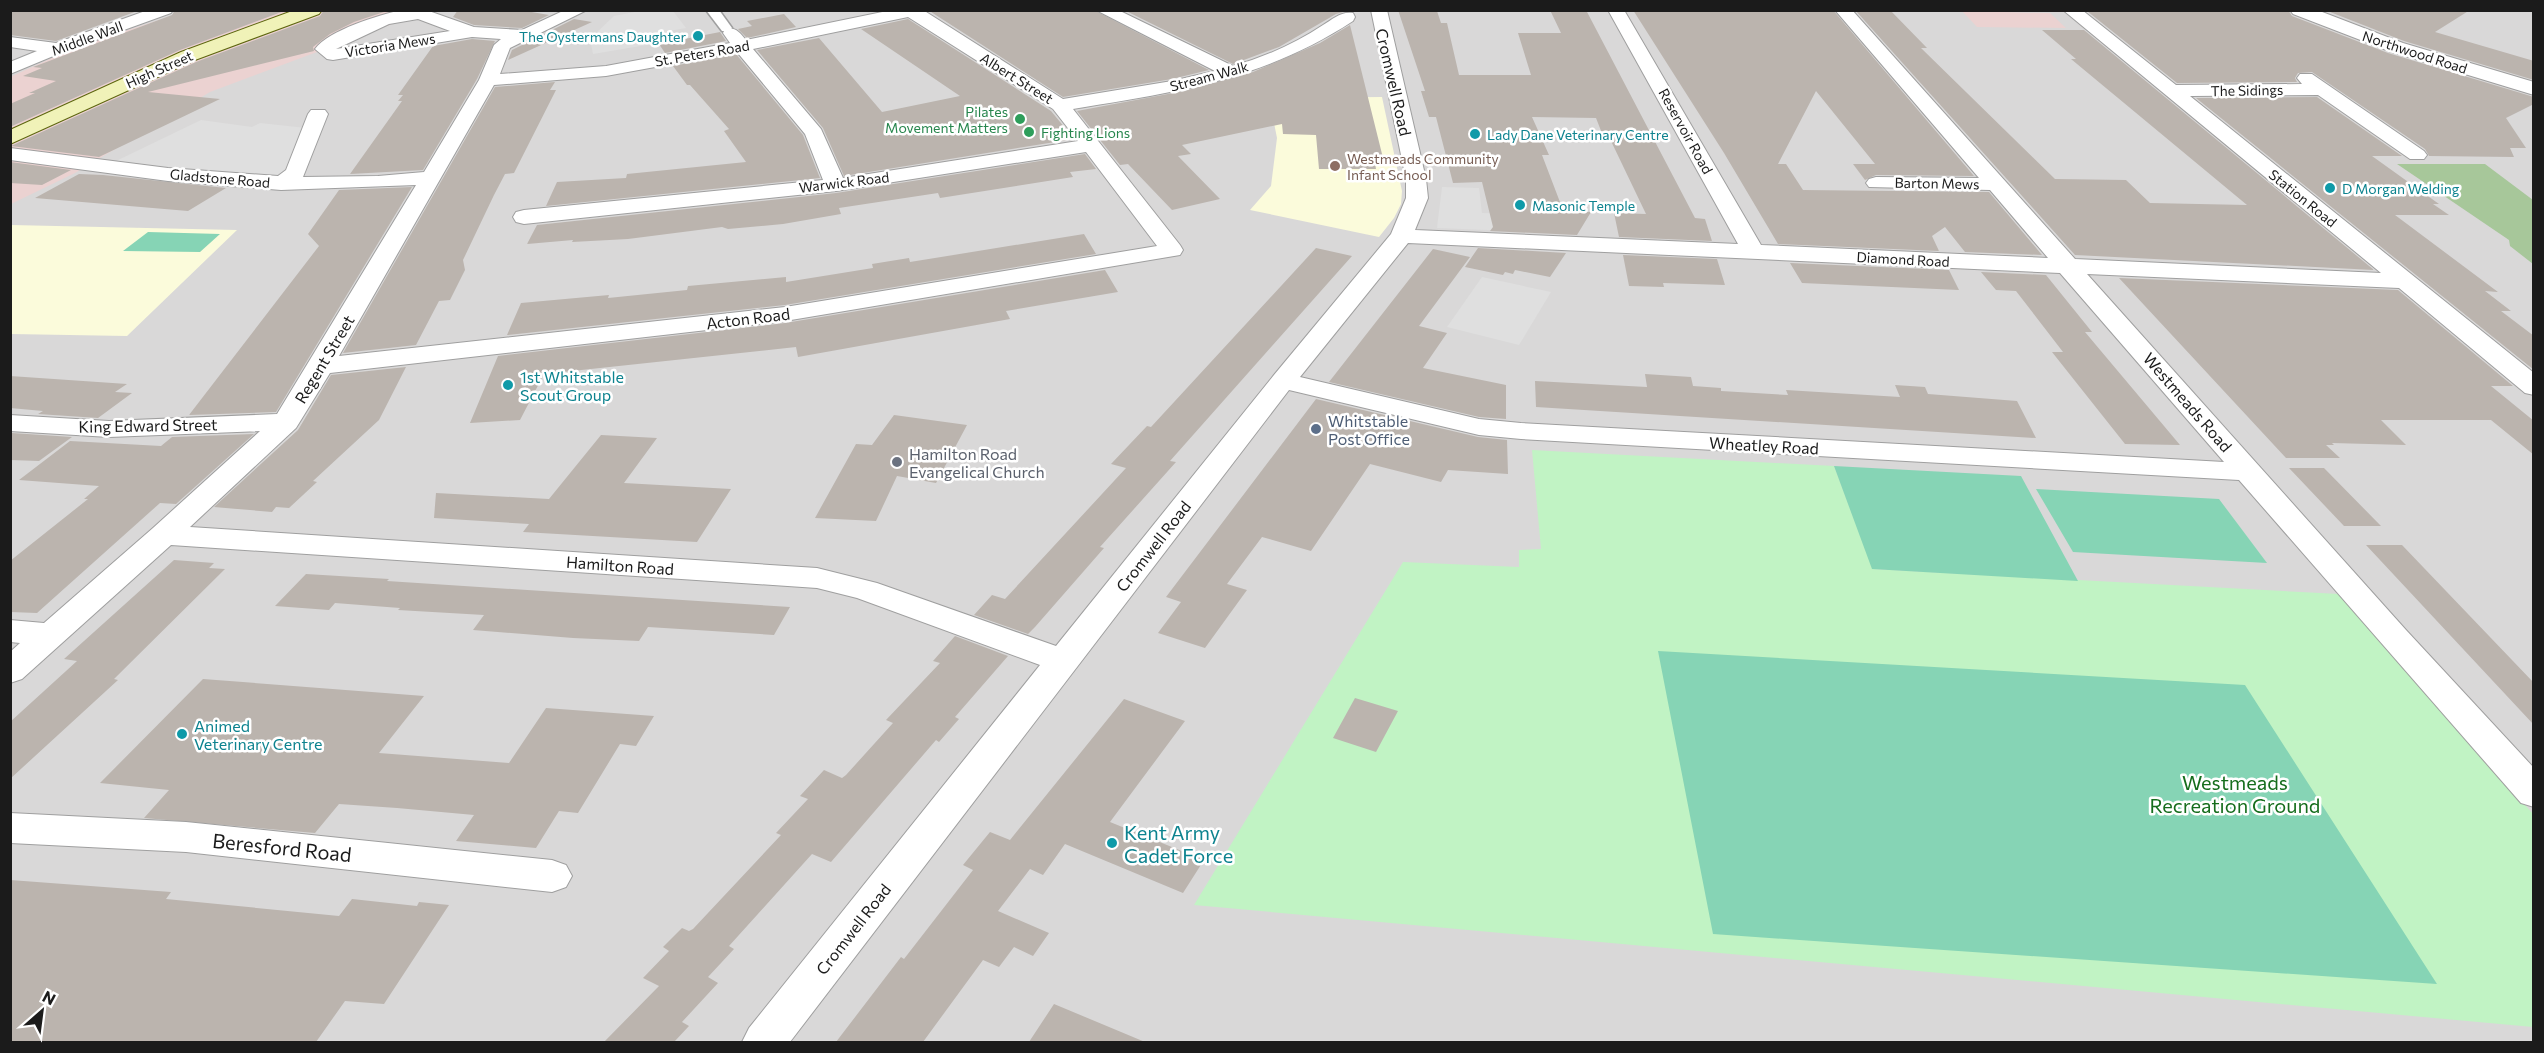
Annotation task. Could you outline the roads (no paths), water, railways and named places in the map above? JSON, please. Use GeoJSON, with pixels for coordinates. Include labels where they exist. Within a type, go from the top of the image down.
{"type":"FeatureCollection","features":[{"type":"Feature","properties":{"kind":"main road","name":"High Street"},"geometry":{"type":"LineString","coordinates":[[10,138],[188,56],[313,10]]}},
{"type":"Feature","properties":{"kind":"street","name":"Middle Wall"},"geometry":{"type":"LineString","coordinates":[[10,69],[57,48],[165,10]]}},
{"type":"Feature","properties":{"kind":"street","name":"Regent Street"},"geometry":{"type":"LineString","coordinates":[[10,671],[164,535],[286,422],[488,80],[503,45],[579,10]]}},
{"type":"Feature","properties":{"kind":"street"},"geometry":{"type":"LineString","coordinates":[[712,10],[718,29],[742,46],[814,133],[836,185]]}},
{"type":"Feature","properties":{"kind":"street"},"geometry":{"type":"LineString","coordinates":[[1104,10],[1231,72]]}},
{"type":"Feature","properties":{"kind":"street","name":"Reservoir Road"},"geometry":{"type":"LineString","coordinates":[[1617,10],[1754,252]]}},
{"type":"Feature","properties":{"kind":"street","name":"Westmeads Road"},"geometry":{"type":"LineString","coordinates":[[1843,10],[2394,638],[2534,793]]}},
{"type":"Feature","properties":{"kind":"street","name":"Station Road"},"geometry":{"type":"LineString","coordinates":[[2071,10],[2534,387]]}},
{"type":"Feature","properties":{"kind":"street","name":"Northwood Road"},"geometry":{"type":"LineString","coordinates":[[2299,10],[2396,47],[2534,89]]}},
{"type":"Feature","properties":{"kind":"street","name":"St. Peters Road"},"geometry":{"type":"LineString","coordinates":[[488,80],[591,73],[742,46],[911,11]]}},
{"type":"Feature","properties":{"kind":"street","name":"Albert Street"},"geometry":{"type":"LineString","coordinates":[[911,11],[1060,105],[1172,250]]}},
{"type":"Feature","properties":{"kind":"street","name":"Victoria Mews"},"geometry":{"type":"LineString","coordinates":[[472,32],[419,14],[404,16],[339,38],[324,49],[333,55],[472,32],[521,35]]}},
{"type":"Feature","properties":{"kind":"street","name":"Stream Walk"},"geometry":{"type":"LineString","coordinates":[[1060,105],[1185,85],[1231,72],[1301,45],[1360,14]]}},
{"type":"Feature","properties":{"kind":"street","name":"Cromwell Road"},"geometry":{"type":"LineString","coordinates":[[764,1042],[1282,381],[1402,236],[1417,198],[1416,178],[1360,14]]}},
{"type":"Feature","properties":{"kind":"street"},"geometry":{"type":"LineString","coordinates":[[10,42],[57,48]]}},
{"type":"Feature","properties":{"kind":"street","name":"The Sidings"},"geometry":{"type":"LineString","coordinates":[[2303,76],[2417,155]]}},
{"type":"Feature","properties":{"kind":"street","name":"The Sidings"},"geometry":{"type":"LineString","coordinates":[[2172,91],[2322,89]]}},
{"type":"Feature","properties":{"kind":"street"},"geometry":{"type":"LineString","coordinates":[[281,184],[295,173],[318,114]]}},
{"type":"Feature","properties":{"kind":"street","name":"Warwick Road"},"geometry":{"type":"LineString","coordinates":[[524,217],[599,202],[836,185],[1090,144]]}},
{"type":"Feature","properties":{"kind":"street","name":"Gladstone Road"},"geometry":{"type":"LineString","coordinates":[[10,154],[90,165],[281,184],[345,184],[431,178]]}},
{"type":"Feature","properties":{"kind":"street","name":"Barton Mews"},"geometry":{"type":"LineString","coordinates":[[1876,183],[1997,184]]}},
{"type":"Feature","properties":{"kind":"street","name":"Diamond Road"},"geometry":{"type":"LineString","coordinates":[[1402,236],[2404,281]]}},
{"type":"Feature","properties":{"kind":"street","name":"Acton Road"},"geometry":{"type":"LineString","coordinates":[[321,366],[786,314],[1172,250]]}},
{"type":"Feature","properties":{"kind":"street","name":"Wheatley Road"},"geometry":{"type":"LineString","coordinates":[[1282,381],[1479,427],[1521,431],[2250,472]]}},
{"type":"Feature","properties":{"kind":"street","name":"King Edward Street"},"geometry":{"type":"LineString","coordinates":[[10,423],[109,429],[286,422]]}},
{"type":"Feature","properties":{"kind":"street","name":"Hamilton Road"},"geometry":{"type":"LineString","coordinates":[[164,535],[818,578],[866,590],[1063,661]]}},
{"type":"Feature","properties":{"kind":"street"},"geometry":{"type":"LineString","coordinates":[[10,631],[49,635]]}},
{"type":"Feature","properties":{"kind":"street","name":"Beresford Road"},"geometry":{"type":"LineString","coordinates":[[10,828],[186,837],[552,876]]}},
{"type":"Feature","properties":{"kind":"place","name":"The Oystermans Daughter"},"geometry":{"type":"Point","coordinates":[698,36]}},
{"type":"Feature","properties":{"kind":"place","name":"Pilates Movement Matters"},"geometry":{"type":"Point","coordinates":[1020,119]}},
{"type":"Feature","properties":{"kind":"place","name":"Fighting Lions"},"geometry":{"type":"Point","coordinates":[1029,132]}},
{"type":"Feature","properties":{"kind":"place","name":"Lady Dane Veterinary Centre"},"geometry":{"type":"Point","coordinates":[1475,134]}},
{"type":"Feature","properties":{"kind":"place","name":"Westmeads Community Infant School"},"geometry":{"type":"Point","coordinates":[1335,166]}},
{"type":"Feature","properties":{"kind":"place","name":"D Morgan Welding"},"geometry":{"type":"Point","coordinates":[2330,188]}},
{"type":"Feature","properties":{"kind":"place","name":"Masonic Temple"},"geometry":{"type":"Point","coordinates":[1520,205]}},
{"type":"Feature","properties":{"kind":"place","name":"1st Whitstable Scout Group"},"geometry":{"type":"Point","coordinates":[508,385]}},
{"type":"Feature","properties":{"kind":"place","name":"Whitstable Post Office"},"geometry":{"type":"Point","coordinates":[1316,429]}},
{"type":"Feature","properties":{"kind":"place","name":"Hamilton Road Evangelical Church"},"geometry":{"type":"Point","coordinates":[897,462]}},
{"type":"Feature","properties":{"kind":"place","name":"Animed Veterinary Centre"},"geometry":{"type":"Point","coordinates":[182,734]}},
{"type":"Feature","properties":{"kind":"place","name":"Kent Army Cadet Force"},"geometry":{"type":"Point","coordinates":[1112,843]}},
{"type":"Feature","properties":{"kind":"park label","name":"Westmeads Recreation Ground"},"geometry":{"type":"Point","coordinates":[2235,794]}}]}
